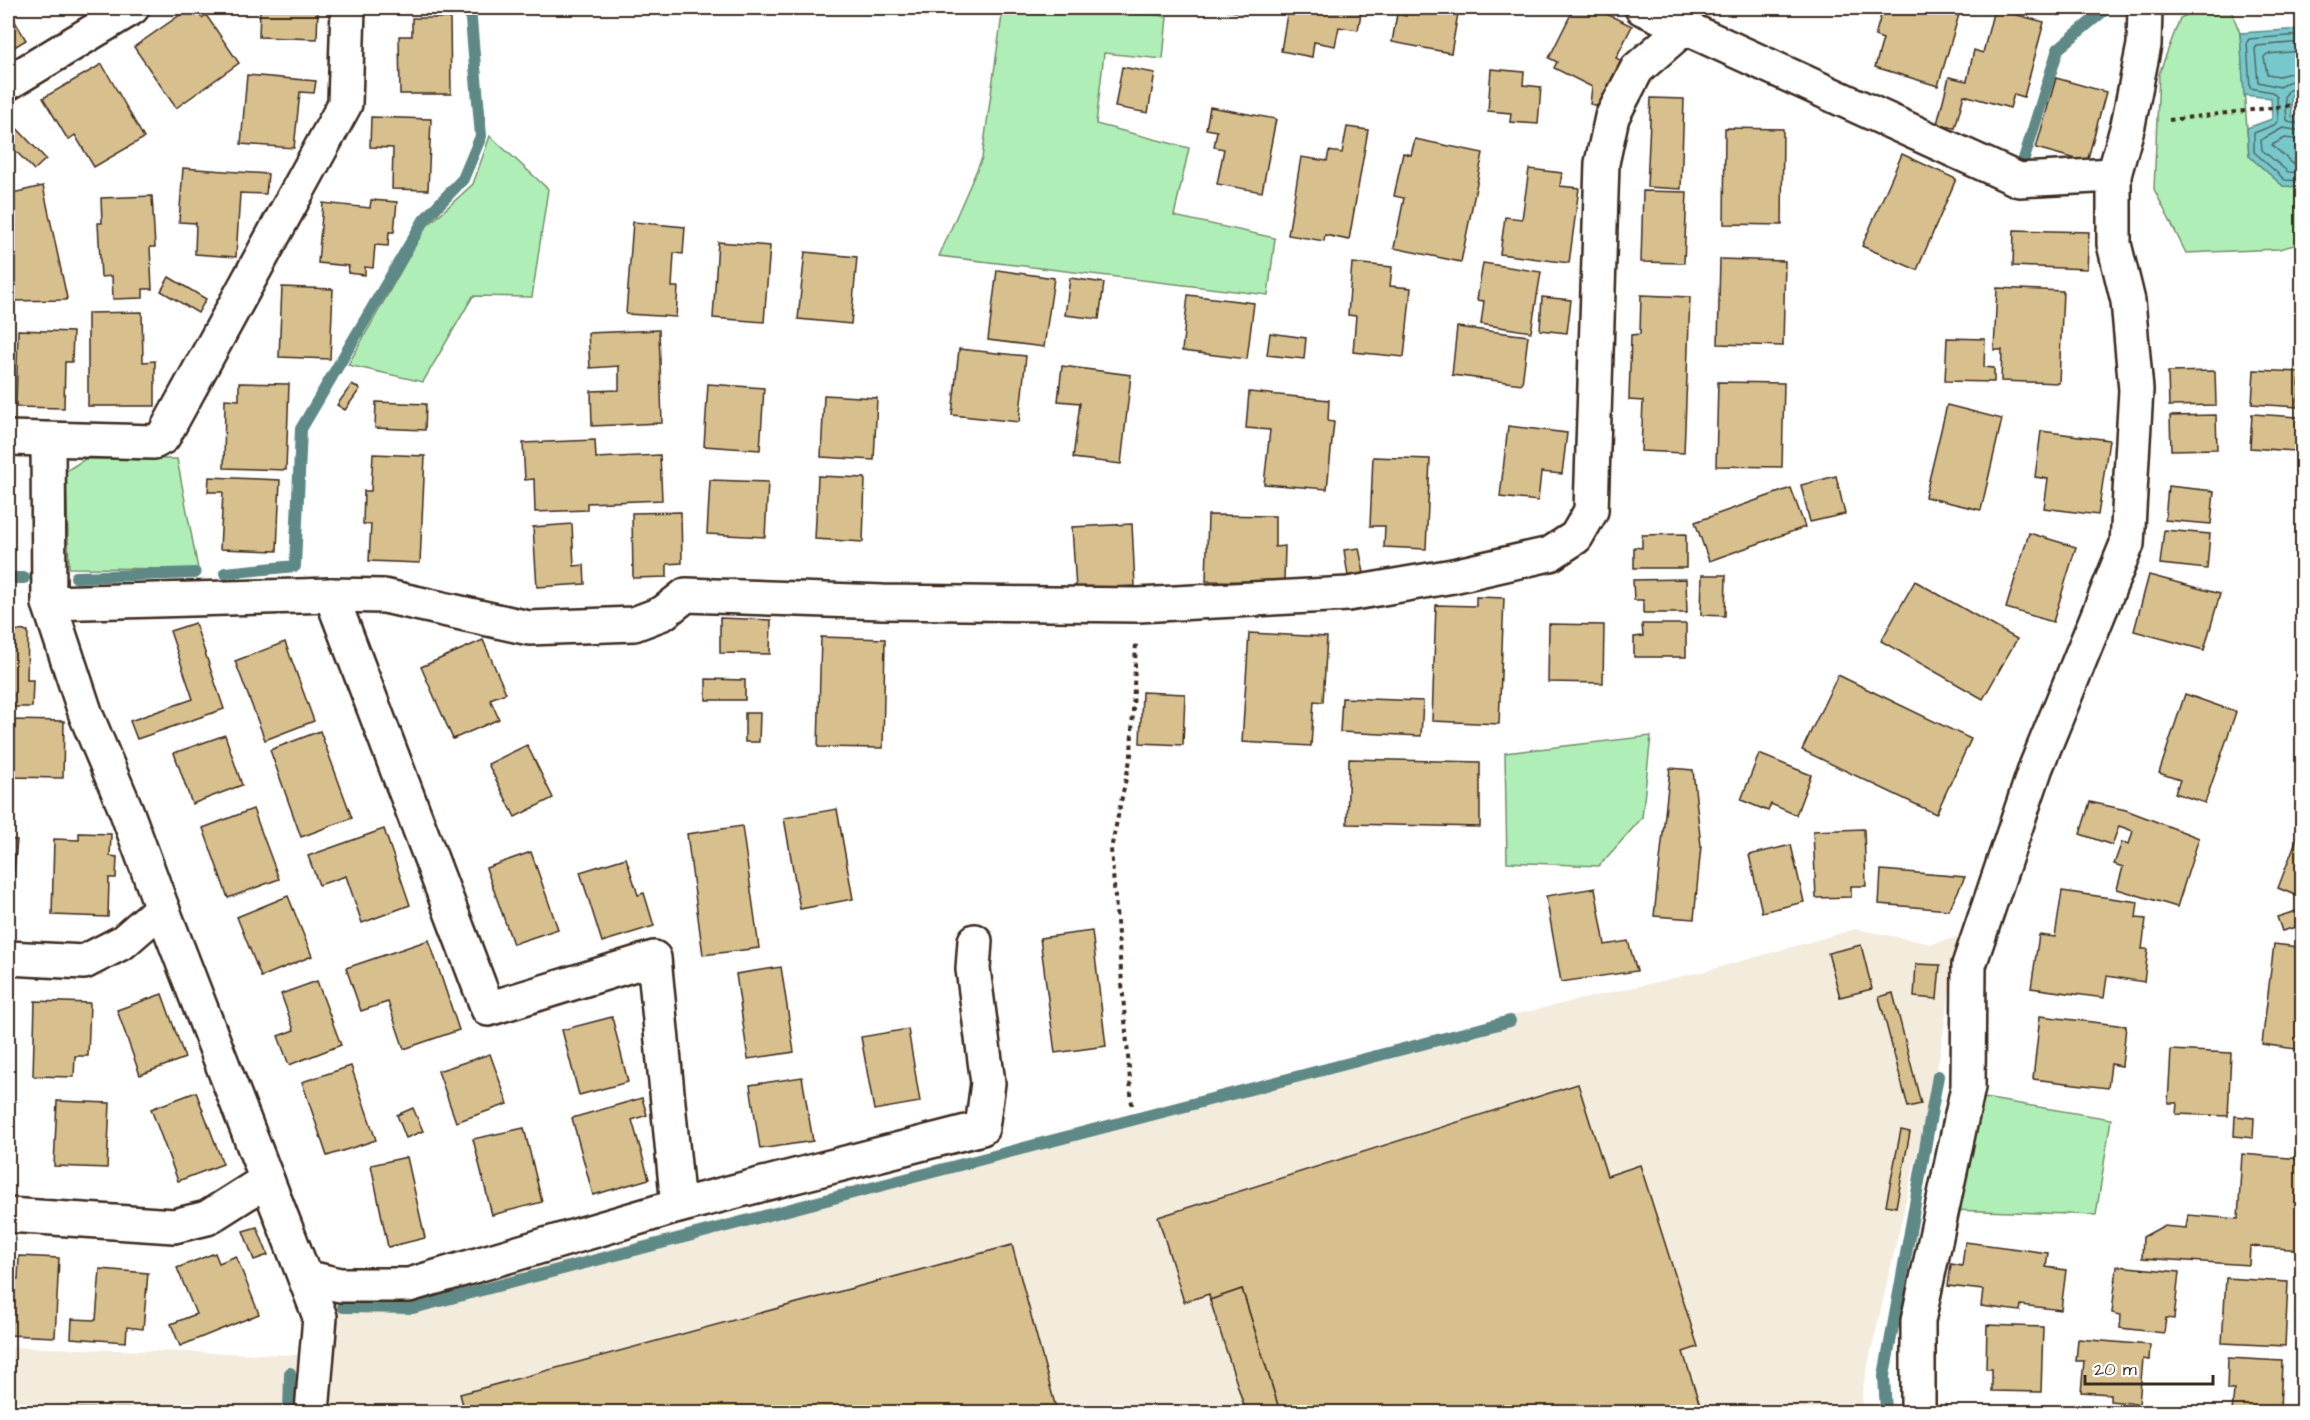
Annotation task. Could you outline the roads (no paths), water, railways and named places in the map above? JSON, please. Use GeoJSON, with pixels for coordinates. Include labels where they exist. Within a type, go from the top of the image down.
{"type":"FeatureCollection","features":[{"type":"Feature","properties":{"kind":"street"},"geometry":{"type":"LineString","coordinates":[[8,83],[132,8]]}},
{"type":"Feature","properties":{"kind":"street"},"geometry":{"type":"LineString","coordinates":[[8,438],[154,442],[164,437],[345,104],[348,8]]}},
{"type":"Feature","properties":{"kind":"street"},"geometry":{"type":"LineString","coordinates":[[1642,8],[2019,180],[2114,175]]}},
{"type":"Feature","properties":{"kind":"street"},"geometry":{"type":"LineString","coordinates":[[1918,1413],[1918,1321],[1968,1087],[1969,965],[2036,767],[2127,544],[2136,390],[2128,301],[2114,244],[2114,175],[2128,125],[2145,45],[2145,8]]}},
{"type":"Feature","properties":{"kind":"street"},"geometry":{"type":"LineString","coordinates":[[49,603],[331,595],[384,596],[529,628],[634,624],[663,614],[686,595],[883,602],[1138,605],[1348,594],[1453,576],[1550,554],[1576,537],[1591,511],[1602,163],[1612,117],[1637,69],[1684,28]]}},
{"type":"Feature","properties":{"kind":"street"},"geometry":{"type":"LineString","coordinates":[[48,440],[49,603],[86,715],[126,810],[320,1317],[315,1355],[312,1413]]}},
{"type":"Feature","properties":{"kind":"street"},"geometry":{"type":"LineString","coordinates":[[331,595],[488,1009],[654,958],[678,1206]]}},
{"type":"Feature","properties":{"kind":"street"},"geometry":{"type":"LineString","coordinates":[[8,958],[84,962],[123,942],[162,908]]}},
{"type":"Feature","properties":{"kind":"street"},"geometry":{"type":"LineString","coordinates":[[305,1277],[340,1285],[409,1285],[678,1206],[982,1128],[988,1083],[973,969],[975,941]]}},
{"type":"Feature","properties":{"kind":"street"},"geometry":{"type":"LineString","coordinates":[[8,1215],[174,1226],[207,1218],[267,1180]]}},
{"type":"Feature","properties":{"kind":"water"},"geometry":{"type":"Polygon","coordinates":[[[2302,29],[2302,92],[2291,95],[2292,117],[2302,117],[2302,187],[2283,186],[2249,156],[2247,128],[2272,119],[2271,98],[2244,95],[2240,33],[2302,29]]]}},
{"type":"Feature","properties":{"kind":"waterway"},"geometry":{"type":"LineString","coordinates":[[225,573],[295,566],[301,429],[424,220],[463,179],[481,136],[470,8]]}},
{"type":"Feature","properties":{"kind":"waterway"},"geometry":{"type":"LineString","coordinates":[[2023,162],[2058,49],[2107,8]]}},
{"type":"Feature","properties":{"kind":"waterway"},"geometry":{"type":"LineString","coordinates":[[76,577],[195,573]]}},
{"type":"Feature","properties":{"kind":"waterway"},"geometry":{"type":"LineString","coordinates":[[8,578],[24,578]]}},
{"type":"Feature","properties":{"kind":"waterway"},"geometry":{"type":"LineString","coordinates":[[343,1307],[413,1308],[1510,1021]]}},
{"type":"Feature","properties":{"kind":"waterway"},"geometry":{"type":"LineString","coordinates":[[1886,1412],[1884,1376],[1938,1076]]}},
{"type":"Feature","properties":{"kind":"waterway"},"geometry":{"type":"LineString","coordinates":[[289,1412],[290,1373]]}}]}
